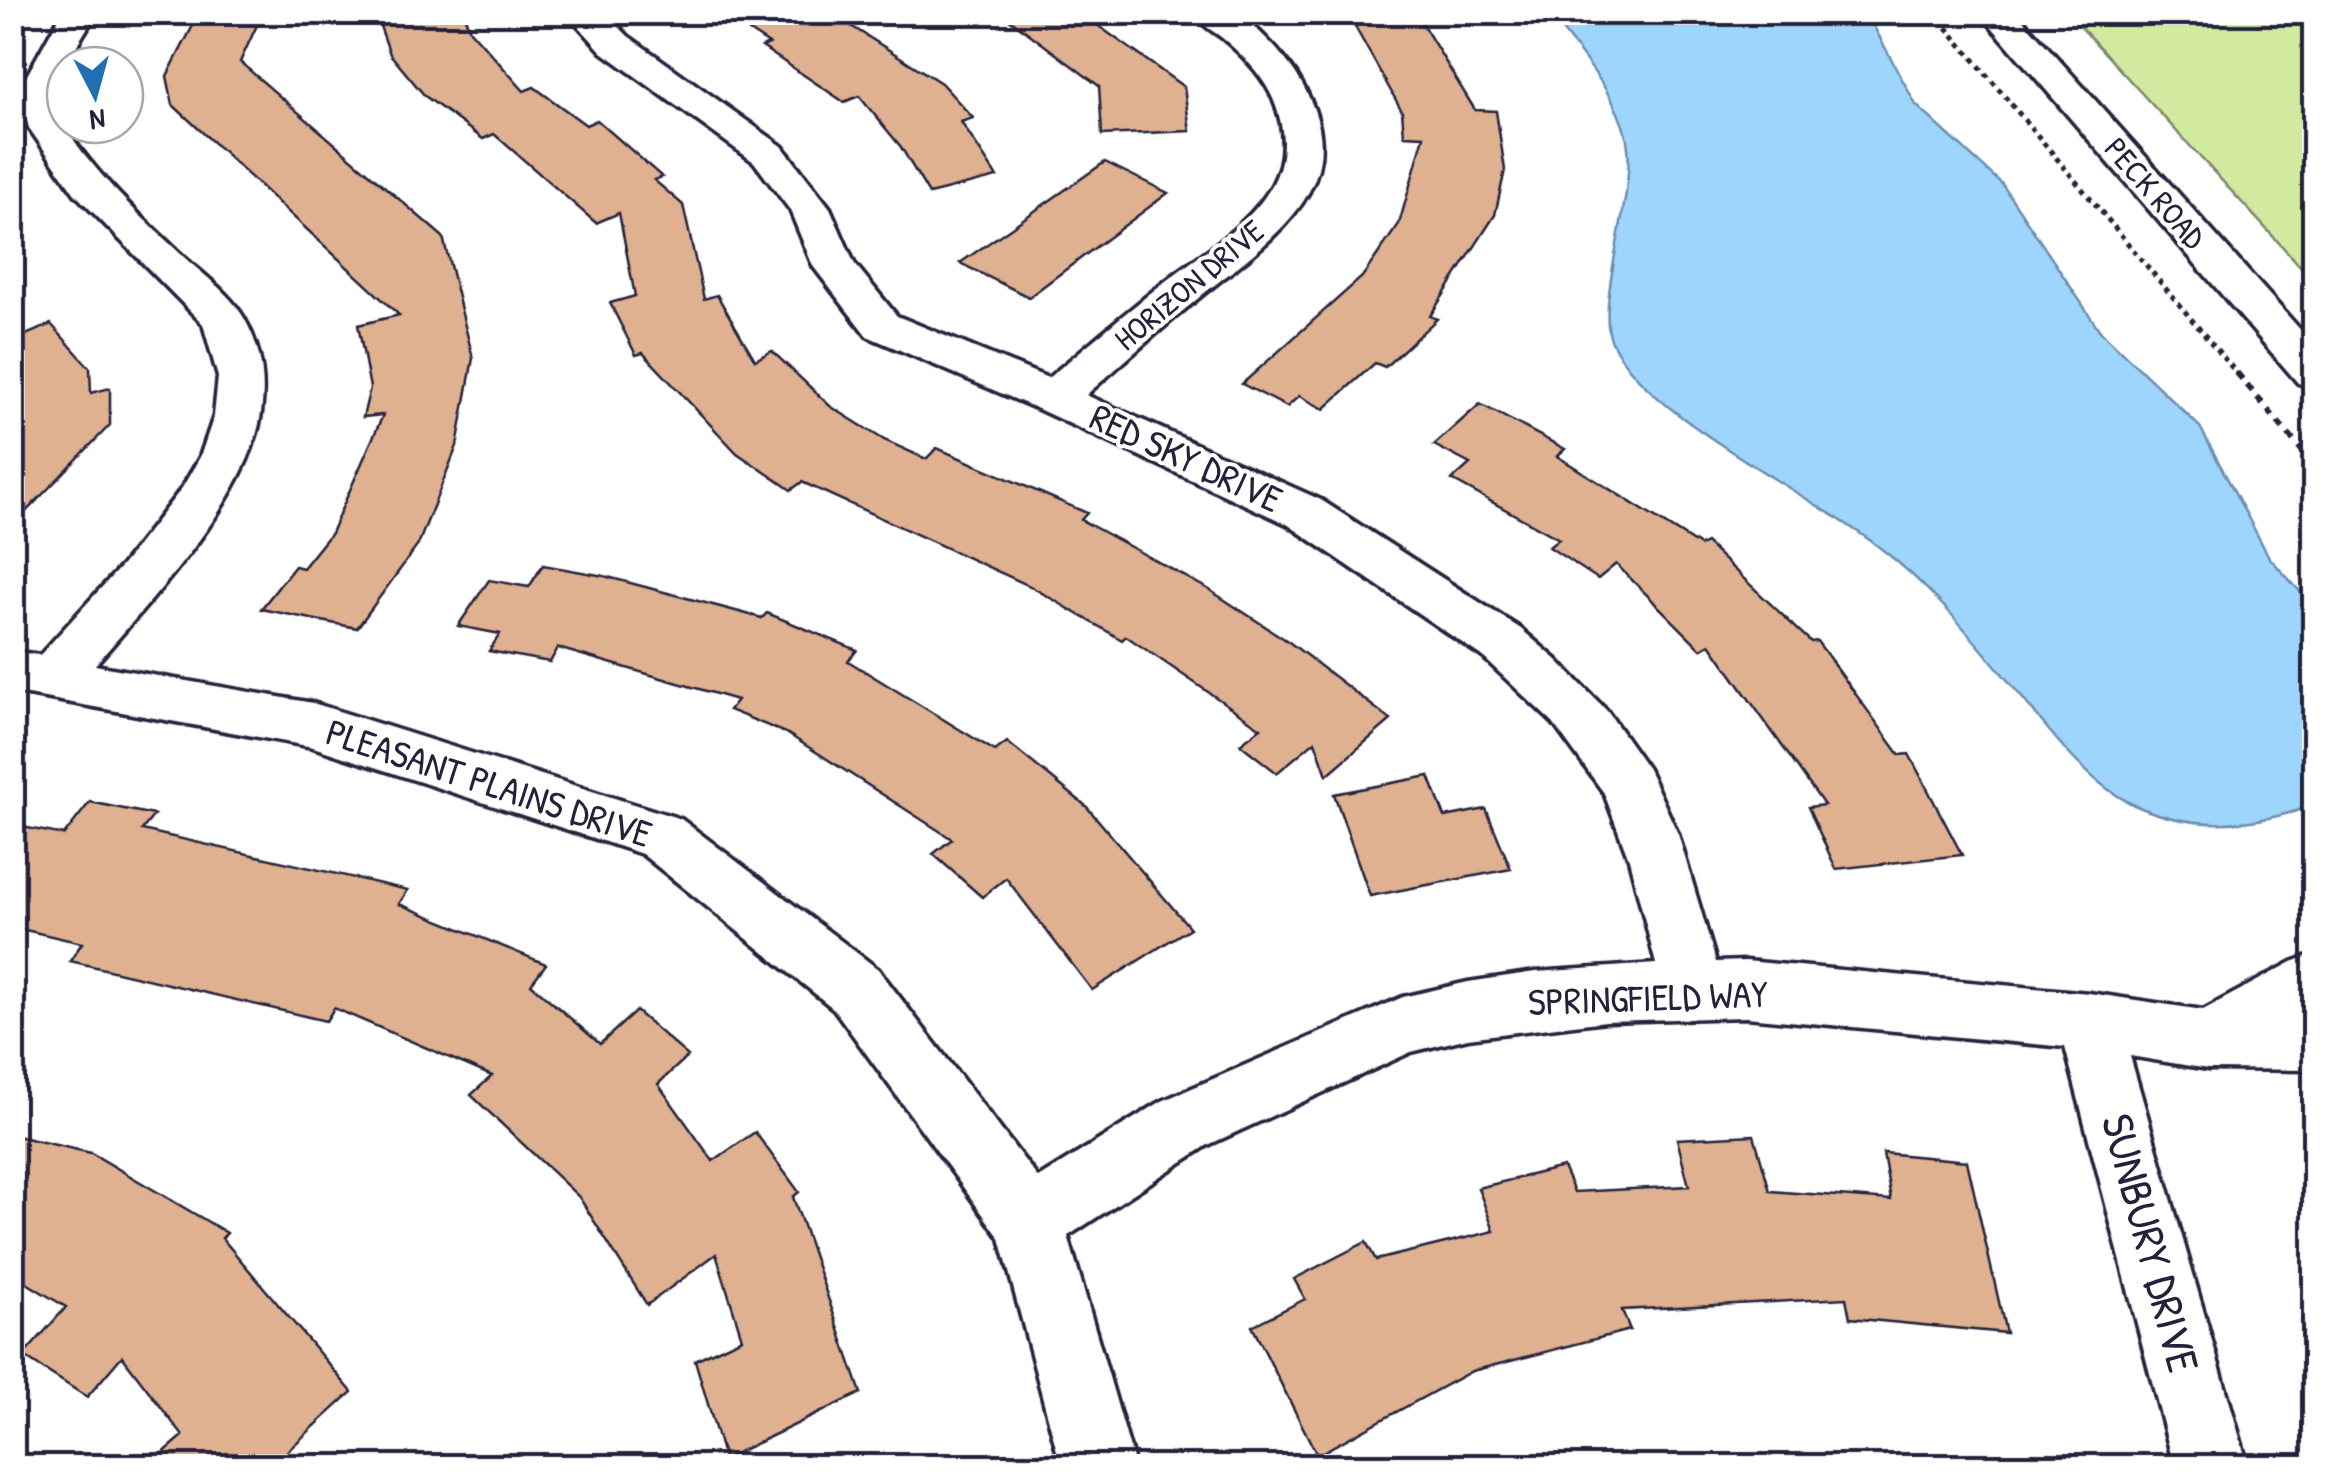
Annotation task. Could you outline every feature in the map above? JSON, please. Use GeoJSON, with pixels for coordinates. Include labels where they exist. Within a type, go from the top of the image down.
{"type":"FeatureCollection","features":[{"type":"Feature","properties":{"kind":"street"},"geometry":{"type":"LineString","coordinates":[[32,675],[190,514],[224,457],[236,426],[241,390],[239,358],[222,318],[104,200],[46,124],[41,102],[47,71],[80,12]]}},
{"type":"Feature","properties":{"kind":"street","name":"RED SKY DRIVE"},"geometry":{"type":"LineString","coordinates":[[583,12],[615,44],[768,154],[810,208],[834,266],[882,326],[1054,398],[1304,512],[1502,642],[1530,666],[1582,719],[1626,782],[1654,851],[1693,989]]}},
{"type":"Feature","properties":{"kind":"street","name":"HORIZON DRIVE"},"geometry":{"type":"LineString","coordinates":[[1054,398],[1187,286],[1249,241],[1275,214],[1289,188],[1301,141],[1300,118],[1286,84],[1256,47],[1209,12]]}},
{"type":"Feature","properties":{"kind":"street","name":"PECK ROAD"},"geometry":{"type":"LineString","coordinates":[[1996,12],[2314,373]]}},
{"type":"Feature","properties":{"kind":"street","name":"PLEASANT PLAINS DRIVE"},"geometry":{"type":"LineString","coordinates":[[32,675],[313,724],[661,836],[856,988],[1030,1222],[1098,1466]]}},
{"type":"Feature","properties":{"kind":"street"},"geometry":{"type":"LineString","coordinates":[[2208,1040],[2314,982]]}},
{"type":"Feature","properties":{"kind":"street","name":"SPRINGFIELD WAY"},"geometry":{"type":"LineString","coordinates":[[1030,1222],[1185,1123],[1403,1026],[1468,1010],[1535,1000],[1693,989],[1812,994],[2089,1021],[2208,1040],[2314,1041]]}},
{"type":"Feature","properties":{"kind":"street","name":"SUNBURY DRIVE"},"geometry":{"type":"LineString","coordinates":[[2089,1021],[2211,1466]]}},
{"type":"Feature","properties":{"kind":"path"},"geometry":{"type":"LineString","coordinates":[[1934,12],[2314,466]]}},
{"type":"Feature","properties":{"kind":"green space"},"geometry":{"type":"Polygon","coordinates":[[[2068,13],[2314,13],[2314,281],[2068,13]]]}},
{"type":"Feature","properties":{"kind":"water"},"geometry":{"type":"Polygon","coordinates":[[[1861,12],[1872,23],[1916,105],[2002,184],[2100,331],[2200,427],[2269,557],[2314,607],[2314,805],[2246,822],[2200,822],[2155,813],[2115,794],[2070,755],[1918,580],[1849,526],[1694,426],[1631,370],[1612,342],[1608,302],[1626,189],[1627,140],[1615,105],[1549,13],[1861,12]]]}},
{"type":"Feature","properties":{"kind":"building"},"geometry":{"type":"Polygon","coordinates":[[[200,12],[263,12],[240,62],[443,237],[473,358],[457,446],[418,545],[357,628],[261,609],[295,566],[303,568],[331,533],[383,415],[363,417],[370,388],[358,325],[399,315],[173,105],[167,76],[200,12]]]}},
{"type":"Feature","properties":{"kind":"building"},"geometry":{"type":"Polygon","coordinates":[[[375,12],[463,12],[470,30],[524,91],[534,87],[586,125],[597,120],[662,177],[654,180],[683,205],[704,299],[717,295],[755,360],[772,351],[830,406],[884,440],[926,459],[937,448],[1087,513],[1081,520],[1208,589],[1289,642],[1391,720],[1327,775],[1315,741],[1277,773],[1240,744],[1261,728],[1126,636],[1122,640],[1030,586],[802,482],[791,490],[737,453],[643,353],[636,355],[610,303],[635,296],[619,213],[596,223],[494,134],[483,139],[425,96],[390,54],[375,12]]]}},
{"type":"Feature","properties":{"kind":"building"},"geometry":{"type":"Polygon","coordinates":[[[720,12],[829,12],[941,83],[973,118],[961,122],[997,177],[929,194],[901,147],[859,96],[844,102],[762,47],[769,44],[720,12]]]}},
{"type":"Feature","properties":{"kind":"building"},"geometry":{"type":"Polygon","coordinates":[[[1000,12],[1079,12],[1184,87],[1190,131],[1102,135],[1099,86],[1000,12]]]}},
{"type":"Feature","properties":{"kind":"building"},"geometry":{"type":"Polygon","coordinates":[[[1397,12],[1415,12],[1475,110],[1496,111],[1505,170],[1495,215],[1430,316],[1437,319],[1385,367],[1375,363],[1324,409],[1299,396],[1287,407],[1242,384],[1362,277],[1399,224],[1424,136],[1404,135],[1402,111],[1354,25],[1397,12]]]}},
{"type":"Feature","properties":{"kind":"building"},"geometry":{"type":"Polygon","coordinates":[[[1105,162],[1168,193],[1029,297],[960,263],[1105,162]]]}},
{"type":"Feature","properties":{"kind":"building"},"geometry":{"type":"Polygon","coordinates":[[[51,324],[90,368],[91,393],[110,388],[110,425],[12,526],[12,341],[51,324]]]}},
{"type":"Feature","properties":{"kind":"building"},"geometry":{"type":"Polygon","coordinates":[[[1480,404],[1565,449],[1557,456],[1700,546],[1706,543],[1811,642],[1817,641],[1900,755],[1909,754],[1962,855],[1836,869],[1808,807],[1824,805],[1710,644],[1701,649],[1616,564],[1598,579],[1549,547],[1559,539],[1452,480],[1470,464],[1434,445],[1480,404]]]}},
{"type":"Feature","properties":{"kind":"building"},"geometry":{"type":"Polygon","coordinates":[[[543,565],[604,576],[762,618],[767,613],[857,650],[848,661],[995,751],[1007,742],[1086,806],[1190,928],[1092,990],[1006,878],[982,897],[933,854],[952,839],[788,734],[729,710],[737,700],[558,648],[550,662],[489,651],[500,634],[458,626],[489,580],[529,587],[543,565]]]}},
{"type":"Feature","properties":{"kind":"building"},"geometry":{"type":"Polygon","coordinates":[[[1429,776],[1445,817],[1486,809],[1511,869],[1370,896],[1334,794],[1429,776]]]}},
{"type":"Feature","properties":{"kind":"building"},"geometry":{"type":"Polygon","coordinates":[[[90,802],[154,815],[142,830],[408,890],[399,904],[546,964],[531,984],[600,1044],[636,1011],[688,1056],[658,1084],[713,1161],[755,1132],[799,1192],[793,1197],[861,1393],[724,1459],[695,1360],[742,1338],[716,1254],[647,1305],[579,1197],[471,1095],[492,1076],[334,1008],[326,1021],[70,961],[82,943],[12,927],[12,825],[64,835],[90,802]]]}},
{"type":"Feature","properties":{"kind":"building"},"geometry":{"type":"Polygon","coordinates":[[[12,1135],[91,1153],[227,1233],[222,1238],[352,1392],[271,1466],[148,1466],[183,1436],[122,1356],[87,1397],[23,1356],[66,1307],[12,1274],[12,1135]]]}},
{"type":"Feature","properties":{"kind":"building"},"geometry":{"type":"Polygon","coordinates":[[[1754,1135],[1770,1191],[1891,1200],[1883,1153],[1967,1161],[2006,1333],[1850,1318],[1846,1298],[1622,1310],[1630,1330],[1472,1371],[1317,1455],[1252,1326],[1305,1299],[1294,1279],[1366,1242],[1376,1260],[1494,1231],[1478,1188],[1563,1167],[1574,1192],[1689,1186],[1677,1139],[1754,1135]]]}}]}
